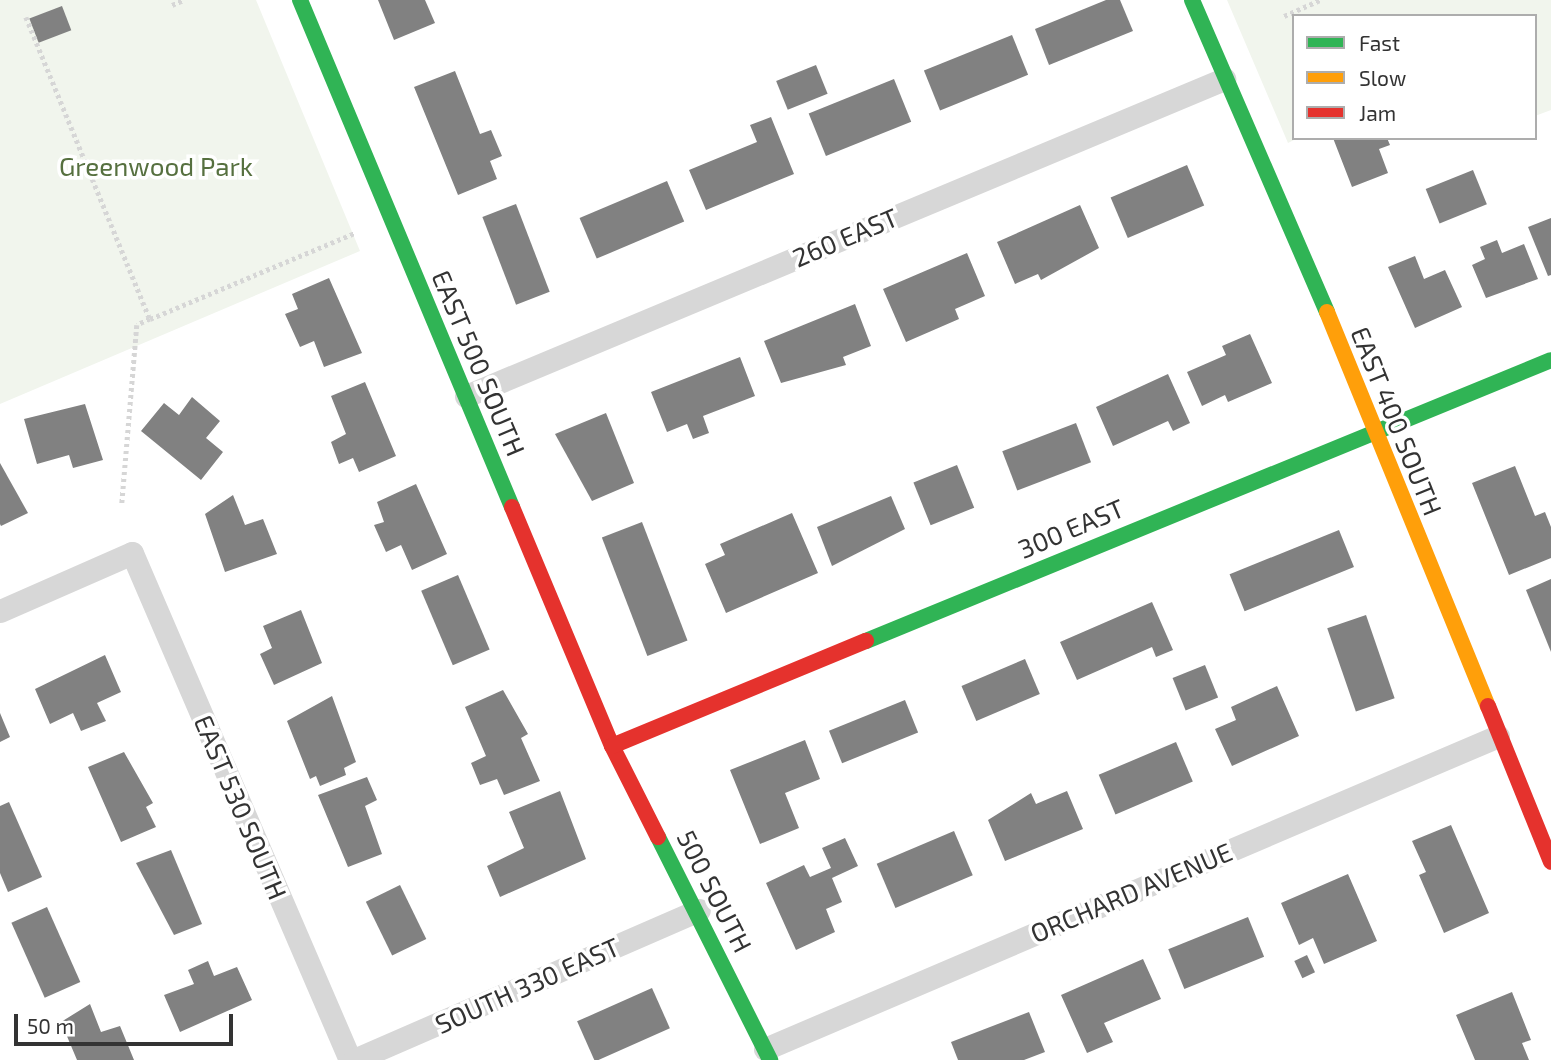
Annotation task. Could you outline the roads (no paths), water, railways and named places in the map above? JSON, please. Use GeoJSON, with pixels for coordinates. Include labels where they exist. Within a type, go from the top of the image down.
{"type":"FeatureCollection","features":[{"type":"Feature","properties":{"kind":"street","name":"EAST 500 SOUTH"},"geometry":{"type":"LineString","coordinates":[[300,0],[612,746]]}},
{"type":"Feature","properties":{"kind":"street","name":"EAST 400 SOUTH"},"geometry":{"type":"LineString","coordinates":[[1192,0],[1375,430],[1551,862]]}},
{"type":"Feature","properties":{"kind":"street","name":"260 EAST"},"geometry":{"type":"LineString","coordinates":[[466,396],[1224,79]]}},
{"type":"Feature","properties":{"kind":"street","name":"300 EAST"},"geometry":{"type":"LineString","coordinates":[[612,746],[1375,430],[1551,360]]}},
{"type":"Feature","properties":{"kind":"street","name":"EAST 530 SOUTH"},"geometry":{"type":"LineString","coordinates":[[0,611],[132,553],[352,1060]]}},
{"type":"Feature","properties":{"kind":"street","name":"ORCHARD AVENUE"},"geometry":{"type":"LineString","coordinates":[[768,1054],[1498,736]]}},
{"type":"Feature","properties":{"kind":"street","name":"500 SOUTH"},"geometry":{"type":"LineString","coordinates":[[612,746],[699,910],[768,1054]]}},
{"type":"Feature","properties":{"kind":"street","name":"SOUTH 330 EAST"},"geometry":{"type":"LineString","coordinates":[[352,1060],[699,910]]}},
{"type":"Feature","properties":{"kind":"park label","name":"Greenwood Park"},"geometry":{"type":"Point","coordinates":[156,166]}}]}
